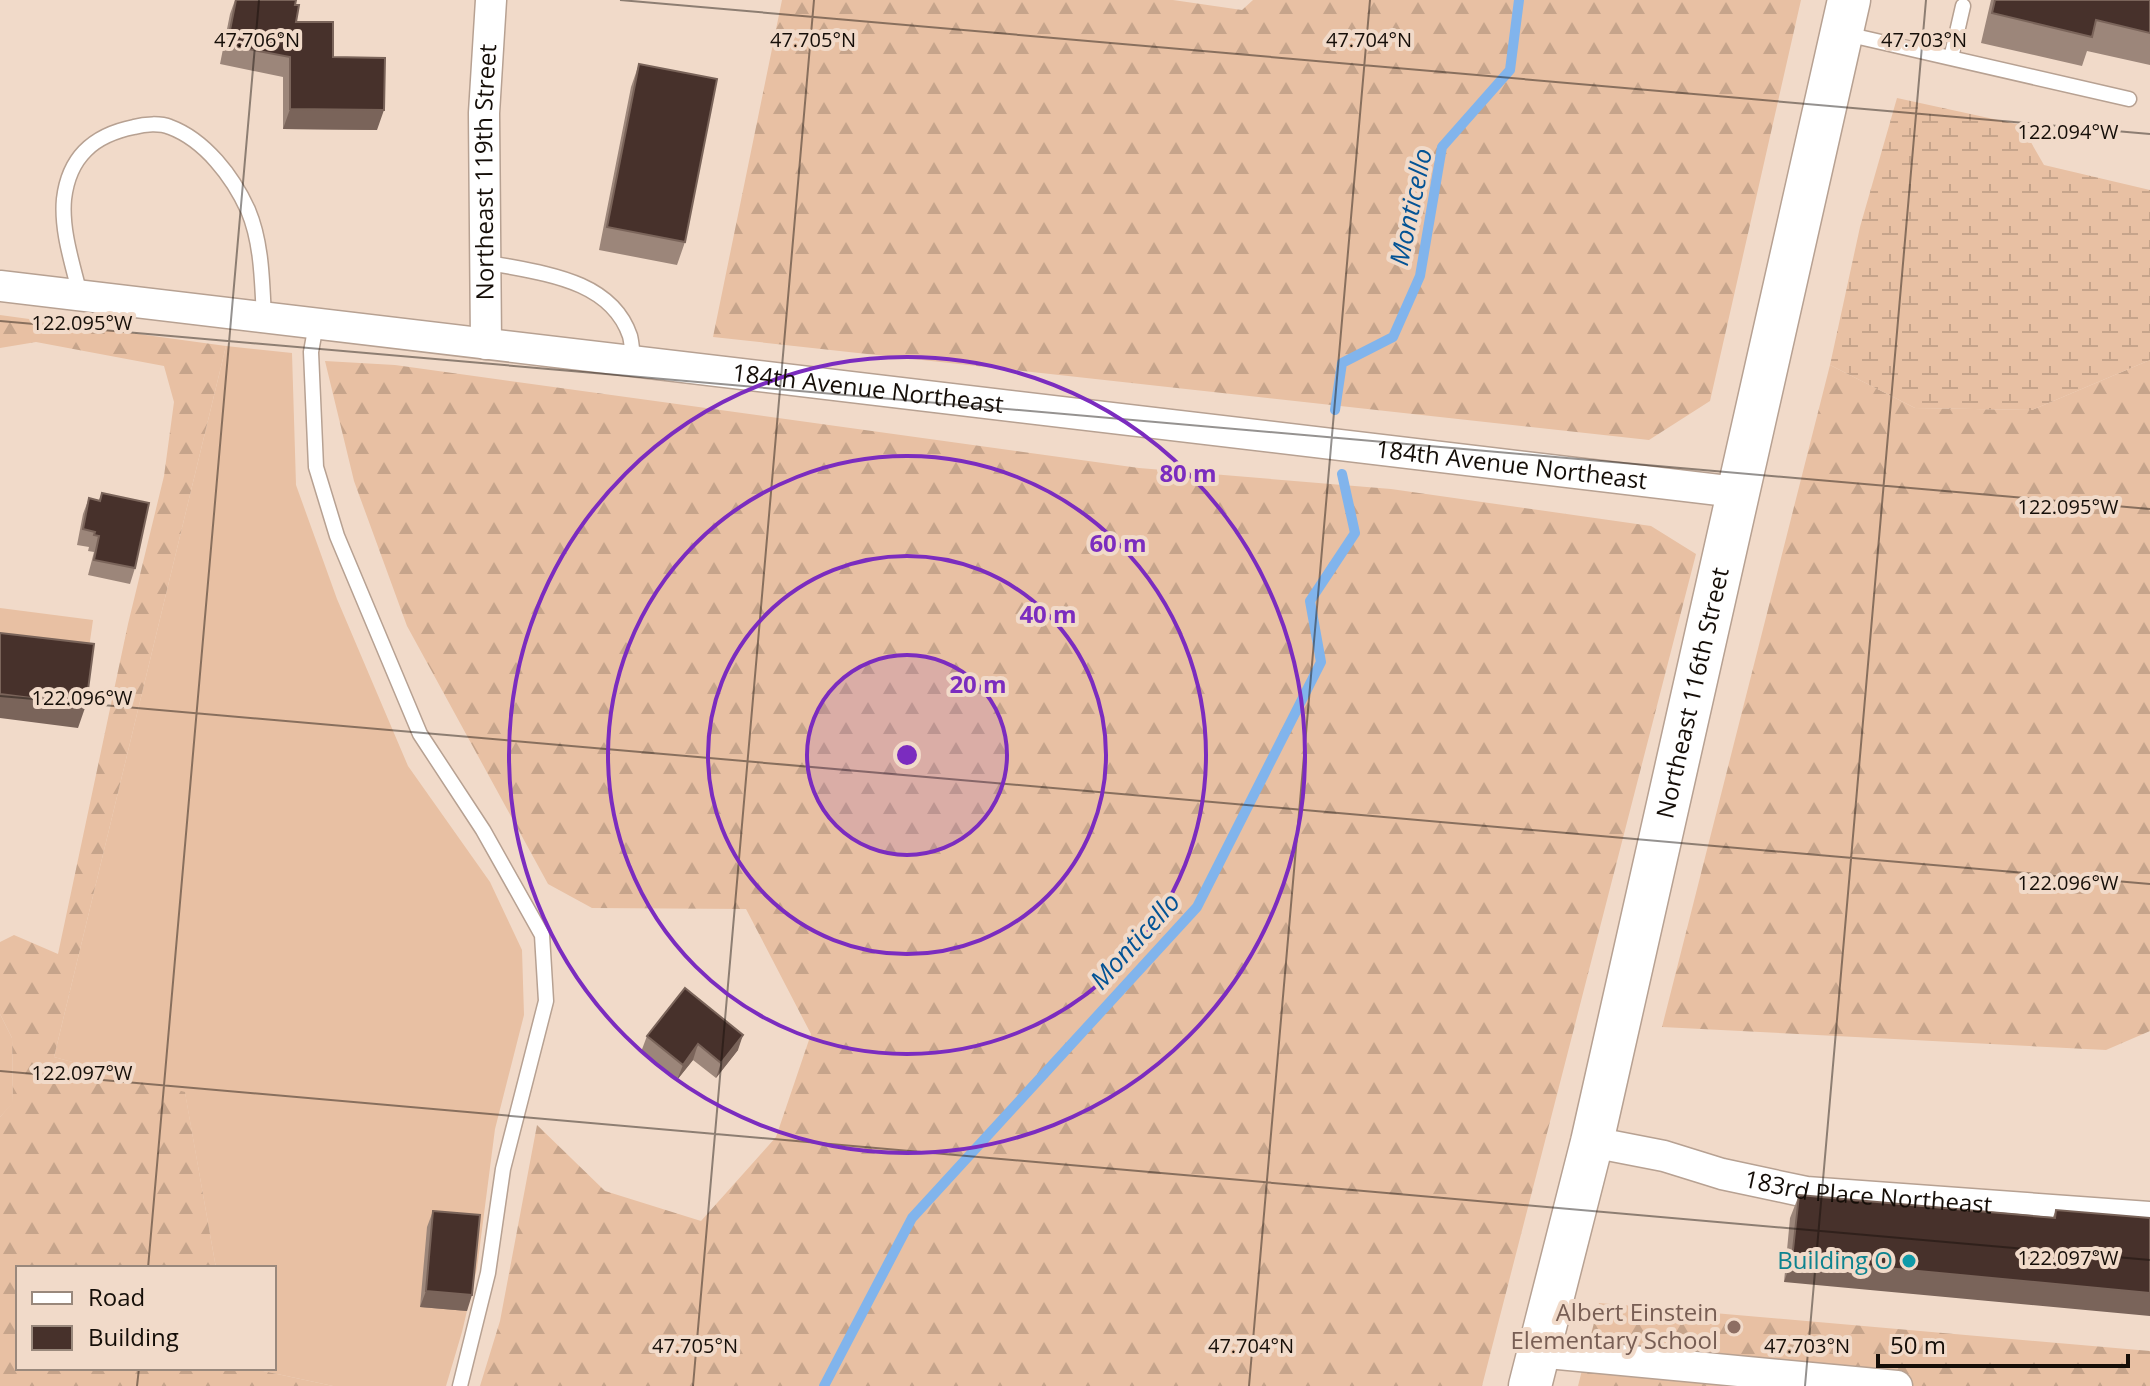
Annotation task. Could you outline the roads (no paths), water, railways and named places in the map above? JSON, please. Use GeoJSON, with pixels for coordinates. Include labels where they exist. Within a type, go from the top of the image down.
{"type":"FeatureCollection","features":[{"type":"Feature","properties":{"kind":"street","name":"Northeast 119th Street"},"geometry":{"type":"LineString","coordinates":[[486,344],[484,113],[491,0]]}},
{"type":"Feature","properties":{"kind":"street","name":"Northeast 116th Street"},"geometry":{"type":"LineString","coordinates":[[1533,1369],[1592,1142],[1736,492],[1846,17]]}},
{"type":"Feature","properties":{"kind":"street","name":"184th Avenue Northeast"},"geometry":{"type":"LineString","coordinates":[[0,286],[1736,492]]}},
{"type":"Feature","properties":{"kind":"street","name":"183rd Place Northeast"},"geometry":{"type":"LineString","coordinates":[[1592,1142],[1664,1156],[1722,1174],[1806,1192],[2150,1217]]}},
{"type":"Feature","properties":{"kind":"street"},"geometry":{"type":"LineString","coordinates":[[1533,1369],[1897,1386]]}},
{"type":"Feature","properties":{"kind":"lane"},"geometry":{"type":"LineString","coordinates":[[1951,58],[1963,6]]}},
{"type":"Feature","properties":{"kind":"lane"},"geometry":{"type":"LineString","coordinates":[[1846,17],[1951,58],[2129,99]]}},
{"type":"Feature","properties":{"kind":"lane"},"geometry":{"type":"LineString","coordinates":[[80,296],[66,232],[64,198],[77,160],[94,140],[119,130],[144,125],[168,126],[195,140],[216,161],[248,211],[261,261],[264,318]]}},
{"type":"Feature","properties":{"kind":"lane"},"geometry":{"type":"LineString","coordinates":[[485,262],[558,277],[590,289],[613,306],[629,335],[634,361]]}},
{"type":"Feature","properties":{"kind":"lane"},"geometry":{"type":"LineString","coordinates":[[316,324],[311,352],[316,467],[337,536],[420,734],[483,830],[542,935],[546,1001],[503,1169],[488,1273],[460,1386]]}},
{"type":"Feature","properties":{"kind":"waterway","name":"Monticello"},"geometry":{"type":"LineString","coordinates":[[1335,410],[1342,363],[1393,337],[1420,276],[1442,147],[1510,70],[1519,0]]}},
{"type":"Feature","properties":{"kind":"waterway","name":"Monticello"},"geometry":{"type":"LineString","coordinates":[[824,1386],[912,1218],[1197,907],[1321,662],[1310,601],[1355,533],[1342,474]]}},
{"type":"Feature","properties":{"kind":"place","name":"Building O"},"geometry":{"type":"Point","coordinates":[1909,1261]}},
{"type":"Feature","properties":{"kind":"place","name":"Albert Einstein Elementary School"},"geometry":{"type":"Point","coordinates":[1734,1327]}}]}
